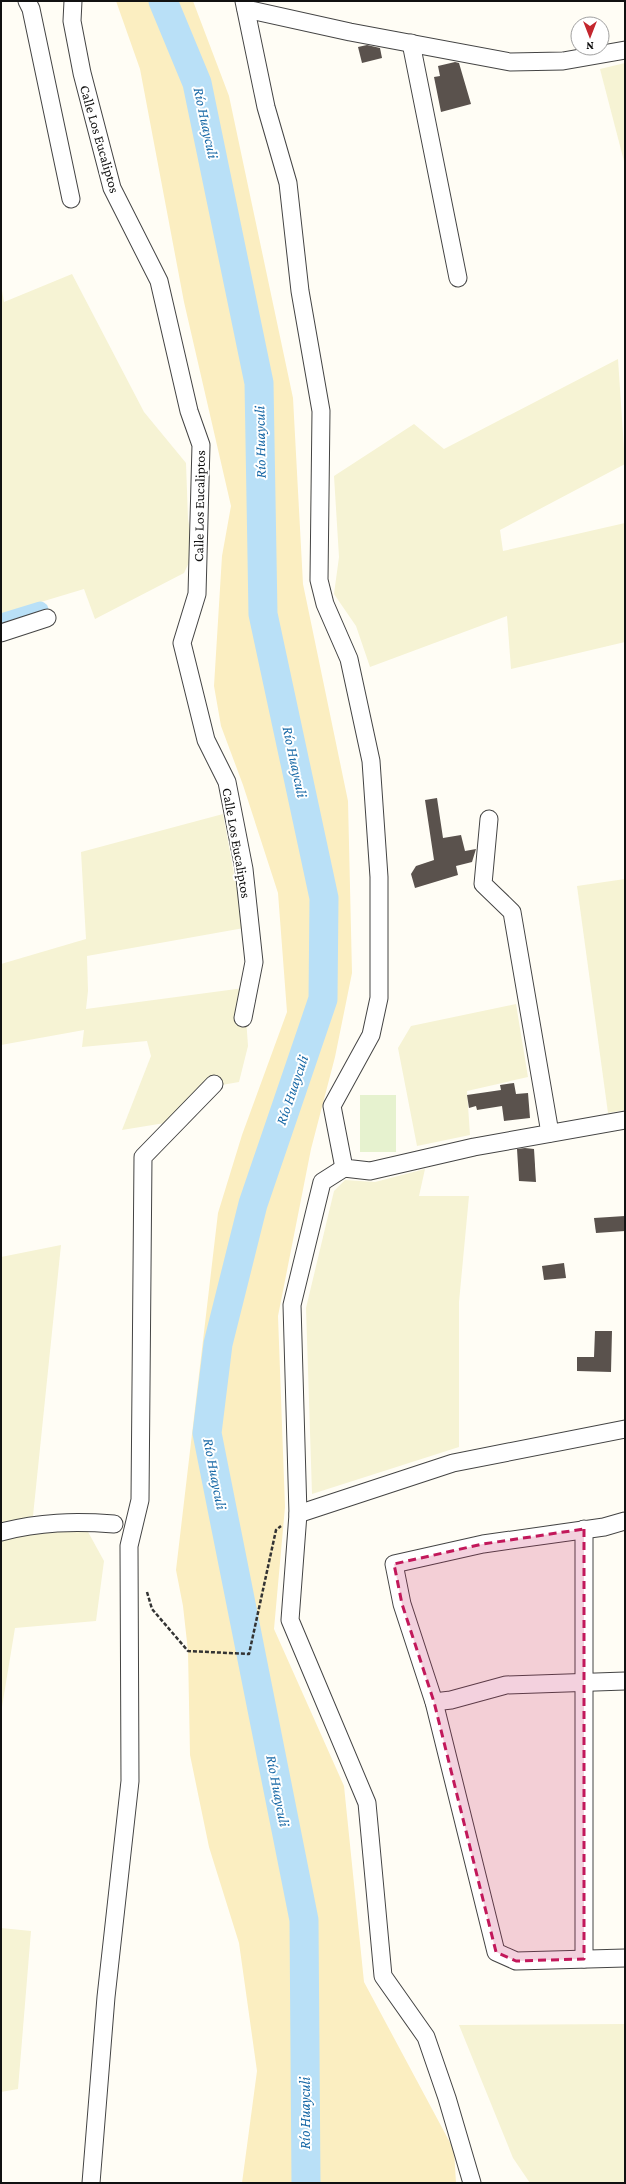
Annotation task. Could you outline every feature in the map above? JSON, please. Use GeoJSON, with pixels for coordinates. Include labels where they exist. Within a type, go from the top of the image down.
{"type":"FeatureCollection","features":[{"type":"Feature","properties":{"kind":"street"},"geometry":{"type":"LineString","coordinates":[[27,1],[31,9],[71,199]]}},
{"type":"Feature","properties":{"kind":"street","name":"Calle Los Eucaliptos"},"geometry":{"type":"LineString","coordinates":[[73,1],[72,21],[82,73],[112,188],[159,281],[189,411],[201,445],[197,594],[182,643],[206,740],[227,782],[244,869],[254,962],[243,1018]]}},
{"type":"Feature","properties":{"kind":"street"},"geometry":{"type":"LineString","coordinates":[[344,1168],[332,1106],[371,1035],[379,998],[379,876],[371,760],[349,659],[325,604],[320,580],[321,411],[300,291],[288,182],[266,107],[245,5],[350,32],[510,62],[562,61],[625,50]]}},
{"type":"Feature","properties":{"kind":"street"},"geometry":{"type":"LineString","coordinates":[[411,43],[458,278]]}},
{"type":"Feature","properties":{"kind":"street"},"geometry":{"type":"LineString","coordinates":[[1,633],[47,618]]}},
{"type":"Feature","properties":{"kind":"street"},"geometry":{"type":"LineString","coordinates":[[489,818],[483,884],[512,912],[550,1133]]}},
{"type":"Feature","properties":{"kind":"street"},"geometry":{"type":"LineString","coordinates":[[91,2183],[106,1997],[130,1781],[129,1546],[140,1500],[143,1157],[214,1084]]}},
{"type":"Feature","properties":{"kind":"street"},"geometry":{"type":"LineString","coordinates":[[472,2183],[447,2098],[426,2037],[383,1976],[367,1803],[290,1620],[298,1514],[292,1305],[322,1182],[344,1168],[370,1171],[474,1146],[625,1120]]}},
{"type":"Feature","properties":{"kind":"street"},"geometry":{"type":"LineString","coordinates":[[298,1514],[453,1463],[625,1429]]}},
{"type":"Feature","properties":{"kind":"street"},"geometry":{"type":"LineString","coordinates":[[1,1532],[24,1526],[71,1521],[114,1524]]}},
{"type":"Feature","properties":{"kind":"street"},"geometry":{"type":"LineString","coordinates":[[625,1521],[584,1529],[483,1544],[394,1564],[402,1604],[434,1702],[496,1952],[516,1960],[584,1960],[625,1958]]}},
{"type":"Feature","properties":{"kind":"street"},"geometry":{"type":"LineString","coordinates":[[584,1529],[584,1960]]}},
{"type":"Feature","properties":{"kind":"street"},"geometry":{"type":"LineString","coordinates":[[434,1702],[451,1700],[506,1685],[625,1681]]}},
{"type":"Feature","properties":{"kind":"path"},"geometry":{"type":"LineString","coordinates":[[145,1587],[152,1609],[188,1651],[249,1654],[276,1530],[298,1514]]}},
{"type":"Feature","properties":{"kind":"highlighted area"},"geometry":{"type":"Polygon","coordinates":[[[584,1529],[584,1959],[516,1961],[496,1952],[434,1702],[402,1604],[394,1564],[483,1544],[584,1529]]]}},
{"type":"Feature","properties":{"kind":"shaded area"},"geometry":{"type":"Polygon","coordinates":[[[625,63],[625,165],[600,69],[625,63]]]}},
{"type":"Feature","properties":{"kind":"shaded area"},"geometry":{"type":"Polygon","coordinates":[[[72,274],[144,412],[186,463],[188,519],[194,552],[184,573],[95,619],[84,589],[1,614],[1,285],[4,302],[72,274]]]}},
{"type":"Feature","properties":{"kind":"shaded area"},"geometry":{"type":"Polygon","coordinates":[[[618,359],[625,464],[500,530],[503,551],[625,523],[625,642],[511,669],[507,616],[370,667],[356,626],[334,594],[339,557],[334,476],[414,424],[444,449],[618,359]]]}},
{"type":"Feature","properties":{"kind":"shaded area"},"geometry":{"type":"Polygon","coordinates":[[[223,814],[244,928],[87,956],[88,991],[86,1009],[244,988],[248,1046],[239,1082],[199,1089],[177,1121],[122,1130],[151,1056],[147,1041],[82,1047],[84,1030],[1,1045],[1,964],[86,939],[81,852],[223,814]]]}},
{"type":"Feature","properties":{"kind":"shaded area"},"geometry":{"type":"Polygon","coordinates":[[[625,879],[625,1110],[608,1113],[577,886],[625,879]]]}},
{"type":"Feature","properties":{"kind":"shaded area"},"geometry":{"type":"Polygon","coordinates":[[[516,1004],[528,1077],[467,1091],[470,1135],[417,1146],[398,1048],[411,1026],[516,1004]]]}},
{"type":"Feature","properties":{"kind":"shaded area"},"geometry":{"type":"Polygon","coordinates":[[[425,1169],[419,1196],[469,1196],[459,1302],[459,1447],[312,1494],[306,1308],[334,1191],[345,1180],[375,1182],[425,1169]]]}},
{"type":"Feature","properties":{"kind":"shaded area"},"geometry":{"type":"Polygon","coordinates":[[[61,1245],[33,1516],[1,1524],[1,1257],[61,1245]]]}},
{"type":"Feature","properties":{"kind":"shaded area"},"geometry":{"type":"Polygon","coordinates":[[[87,1530],[104,1561],[96,1621],[15,1628],[1,1713],[1,1541],[30,1534],[87,1530]]]}},
{"type":"Feature","properties":{"kind":"shaded area"},"geometry":{"type":"Polygon","coordinates":[[[1,1928],[31,1931],[18,2089],[1,2092],[1,1928]]]}},
{"type":"Feature","properties":{"kind":"shaded area"},"geometry":{"type":"Polygon","coordinates":[[[625,2024],[625,2183],[530,2183],[513,2158],[459,2025],[625,2024]]]}},
{"type":"Feature","properties":{"kind":"sand"},"geometry":{"type":"Polygon","coordinates":[[[116,1],[193,1],[229,96],[293,398],[303,584],[348,801],[352,973],[335,1057],[311,1149],[278,1316],[285,1507],[274,1629],[344,1786],[364,1982],[454,2150],[456,2183],[242,2183],[257,2071],[239,1943],[209,1847],[190,1755],[188,1651],[183,1606],[176,1570],[218,1213],[242,1135],[287,1012],[278,893],[243,785],[221,726],[214,686],[222,556],[231,506],[184,302],[140,69],[116,1]]]}},
{"type":"Feature","properties":{"kind":"green space"},"geometry":{"type":"Polygon","coordinates":[[[360,1095],[396,1095],[396,1152],[360,1152],[360,1095]]]}},
{"type":"Feature","properties":{"kind":"building"},"geometry":{"type":"Polygon","coordinates":[[[367,45],[380,48],[382,58],[362,63],[358,47],[367,45]]]}},
{"type":"Feature","properties":{"kind":"building"},"geometry":{"type":"Polygon","coordinates":[[[455,62],[459,63],[471,104],[441,112],[434,77],[440,76],[438,66],[455,62]]]}},
{"type":"Feature","properties":{"kind":"building"},"geometry":{"type":"Polygon","coordinates":[[[437,798],[443,838],[461,835],[465,851],[476,849],[472,862],[456,866],[458,875],[415,888],[411,874],[416,866],[434,860],[425,800],[437,798]]]}},
{"type":"Feature","properties":{"kind":"building"},"geometry":{"type":"Polygon","coordinates":[[[514,1083],[516,1094],[528,1093],[530,1118],[504,1121],[502,1106],[477,1110],[476,1106],[469,1108],[467,1095],[501,1090],[500,1085],[514,1083]]]}},
{"type":"Feature","properties":{"kind":"building"},"geometry":{"type":"Polygon","coordinates":[[[517,1149],[534,1149],[536,1182],[519,1181],[517,1149]]]}},
{"type":"Feature","properties":{"kind":"building"},"geometry":{"type":"Polygon","coordinates":[[[625,1216],[625,1231],[596,1233],[594,1218],[625,1216]]]}},
{"type":"Feature","properties":{"kind":"building"},"geometry":{"type":"Polygon","coordinates":[[[564,1263],[566,1278],[544,1280],[542,1266],[564,1263]]]}},
{"type":"Feature","properties":{"kind":"building"},"geometry":{"type":"Polygon","coordinates":[[[595,1331],[612,1331],[611,1372],[577,1371],[577,1357],[594,1357],[595,1331]]]}},
{"type":"Feature","properties":{"kind":"waterway","name":"Río Huayculi"},"geometry":{"type":"LineString","coordinates":[[163,1],[197,83],[259,383],[263,614],[324,898],[323,999],[253,1204],[218,1344],[207,1433],[304,1920],[306,2183]]}},
{"type":"Feature","properties":{"kind":"waterway"},"geometry":{"type":"LineString","coordinates":[[1,622],[40,610]]}}]}
